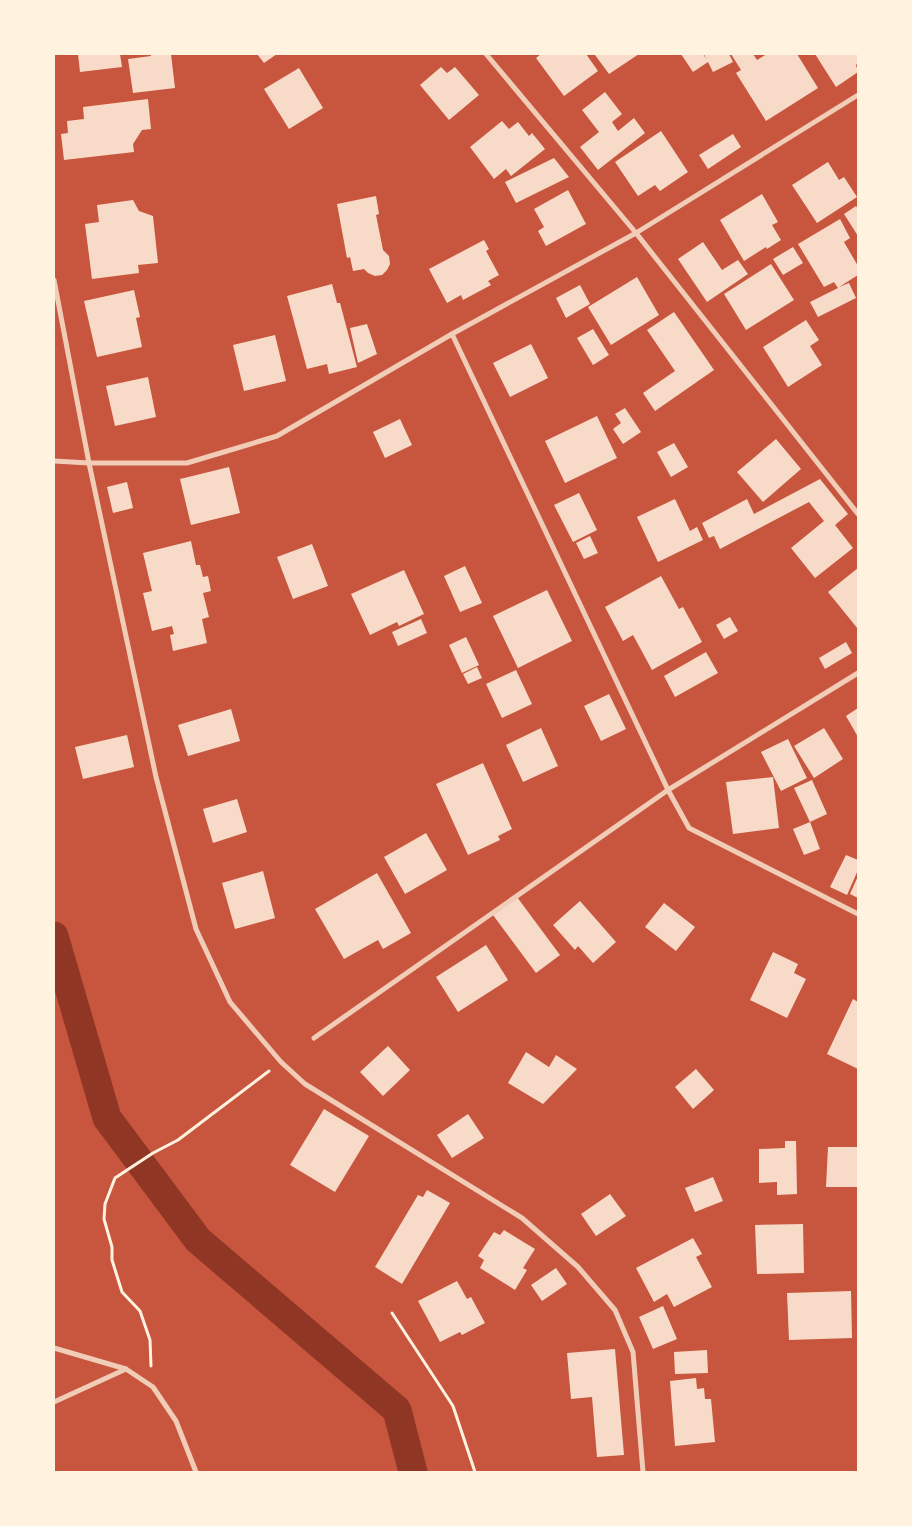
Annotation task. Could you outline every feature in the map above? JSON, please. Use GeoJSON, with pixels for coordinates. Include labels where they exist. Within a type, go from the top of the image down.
{"type":"FeatureCollection","features":[{"type":"Feature","properties":{"kind":"street"},"geometry":{"type":"LineString","coordinates":[[486,54],[636,233],[858,514]]}},
{"type":"Feature","properties":{"kind":"street"},"geometry":{"type":"LineString","coordinates":[[54,461],[90,463],[187,462],[277,436],[452,334],[636,233],[858,94]]}},
{"type":"Feature","properties":{"kind":"street"},"geometry":{"type":"LineString","coordinates":[[54,280],[90,463],[156,777],[196,929],[230,1002],[281,1062],[305,1084],[522,1218],[578,1267],[615,1310],[633,1352],[643,1472]]}},
{"type":"Feature","properties":{"kind":"street"},"geometry":{"type":"LineString","coordinates":[[452,334],[668,790],[689,828],[858,914]]}},
{"type":"Feature","properties":{"kind":"street"},"geometry":{"type":"LineString","coordinates":[[314,1038],[668,790],[858,673]]}},
{"type":"Feature","properties":{"kind":"street"},"geometry":{"type":"LineString","coordinates":[[54,1348],[126,1369],[153,1387],[176,1421],[196,1472]]}},
{"type":"Feature","properties":{"kind":"street"},"geometry":{"type":"LineString","coordinates":[[54,1402],[126,1369]]}},
{"type":"Feature","properties":{"kind":"path"},"geometry":{"type":"LineString","coordinates":[[153,1387],[150,1340],[140,1311],[122,1292],[112,1260],[112,1247],[104,1219],[105,1204],[115,1178],[153,1153],[178,1140],[281,1062]]}},
{"type":"Feature","properties":{"kind":"path"},"geometry":{"type":"LineString","coordinates":[[392,1313],[453,1406],[475,1472]]}},
{"type":"Feature","properties":{"kind":"building"},"geometry":{"type":"Polygon","coordinates":[[[78,54],[120,54],[122,67],[80,72],[78,54]]]}},
{"type":"Feature","properties":{"kind":"building"},"geometry":{"type":"Polygon","coordinates":[[[151,54],[171,54],[175,88],[133,93],[128,59],[151,56],[151,54]]]}},
{"type":"Feature","properties":{"kind":"building"},"geometry":{"type":"Polygon","coordinates":[[[257,54],[277,54],[264,63],[257,54]]]}},
{"type":"Feature","properties":{"kind":"building"},"geometry":{"type":"Polygon","coordinates":[[[541,54],[586,54],[598,71],[564,96],[536,58],[541,54]]]}},
{"type":"Feature","properties":{"kind":"building"},"geometry":{"type":"Polygon","coordinates":[[[639,54],[609,74],[595,55],[639,54]]]}},
{"type":"Feature","properties":{"kind":"building"},"geometry":{"type":"Polygon","coordinates":[[[681,54],[703,54],[706,59],[704,54],[729,54],[733,62],[713,72],[708,62],[693,72],[681,54]]]}},
{"type":"Feature","properties":{"kind":"building"},"geometry":{"type":"Polygon","coordinates":[[[731,54],[753,54],[757,60],[767,54],[797,54],[818,88],[766,121],[736,73],[741,70],[731,54]]]}},
{"type":"Feature","properties":{"kind":"building"},"geometry":{"type":"Polygon","coordinates":[[[815,54],[858,54],[858,63],[856,65],[858,72],[836,87],[815,54]]]}},
{"type":"Feature","properties":{"kind":"building"},"geometry":{"type":"Polygon","coordinates":[[[441,67],[447,73],[455,67],[479,95],[449,120],[420,85],[441,67]]]}},
{"type":"Feature","properties":{"kind":"building"},"geometry":{"type":"Polygon","coordinates":[[[299,68],[323,108],[289,129],[264,89],[299,68]]]}},
{"type":"Feature","properties":{"kind":"building"},"geometry":{"type":"Polygon","coordinates":[[[605,92],[622,114],[612,122],[618,131],[634,118],[645,133],[598,170],[580,147],[599,132],[582,110],[605,92]]]}},
{"type":"Feature","properties":{"kind":"building"},"geometry":{"type":"Polygon","coordinates":[[[148,99],[151,129],[142,130],[133,144],[134,152],[64,160],[61,134],[68,133],[67,121],[84,119],[83,107],[148,99]]]}},
{"type":"Feature","properties":{"kind":"building"},"geometry":{"type":"Polygon","coordinates":[[[502,121],[509,129],[518,122],[529,136],[532,133],[545,149],[511,176],[506,169],[494,179],[470,147],[502,121]]]}},
{"type":"Feature","properties":{"kind":"building"},"geometry":{"type":"Polygon","coordinates":[[[661,131],[688,172],[660,191],[655,185],[638,196],[615,162],[661,131]]]}},
{"type":"Feature","properties":{"kind":"building"},"geometry":{"type":"Polygon","coordinates":[[[733,134],[741,147],[708,169],[699,155],[733,134]]]}},
{"type":"Feature","properties":{"kind":"building"},"geometry":{"type":"Polygon","coordinates":[[[554,158],[569,177],[516,203],[505,182],[554,158]]]}},
{"type":"Feature","properties":{"kind":"building"},"geometry":{"type":"Polygon","coordinates":[[[828,162],[839,180],[844,177],[857,197],[817,223],[792,185],[828,162]]]}},
{"type":"Feature","properties":{"kind":"building"},"geometry":{"type":"Polygon","coordinates":[[[568,190],[586,224],[546,246],[538,231],[544,227],[534,209],[568,190]]]}},
{"type":"Feature","properties":{"kind":"building"},"geometry":{"type":"Polygon","coordinates":[[[762,194],[778,222],[772,225],[781,240],[744,261],[720,220],[762,194]]]}},
{"type":"Feature","properties":{"kind":"building"},"geometry":{"type":"Polygon","coordinates":[[[376,196],[379,214],[376,215],[383,250],[389,256],[390,264],[382,275],[375,276],[364,269],[353,271],[350,257],[347,258],[337,204],[376,196]]]}},
{"type":"Feature","properties":{"kind":"building"},"geometry":{"type":"Polygon","coordinates":[[[133,200],[139,211],[153,216],[158,263],[138,265],[139,273],[92,279],[85,224],[99,222],[97,205],[133,200]]]}},
{"type":"Feature","properties":{"kind":"building"},"geometry":{"type":"Polygon","coordinates":[[[856,206],[858,209],[858,236],[844,214],[856,206]]]}},
{"type":"Feature","properties":{"kind":"building"},"geometry":{"type":"Polygon","coordinates":[[[840,219],[850,238],[844,242],[858,266],[858,275],[839,287],[849,283],[856,298],[818,317],[810,302],[838,288],[834,282],[824,287],[798,244],[840,219]]]}},
{"type":"Feature","properties":{"kind":"building"},"geometry":{"type":"Polygon","coordinates":[[[484,240],[489,249],[486,251],[499,275],[488,281],[491,285],[463,300],[461,295],[447,303],[429,269],[484,240]]]}},
{"type":"Feature","properties":{"kind":"building"},"geometry":{"type":"Polygon","coordinates":[[[703,242],[722,270],[738,260],[748,274],[707,302],[678,259],[703,242]]]}},
{"type":"Feature","properties":{"kind":"building"},"geometry":{"type":"Polygon","coordinates":[[[793,247],[803,263],[783,275],[773,259],[793,247]]]}},
{"type":"Feature","properties":{"kind":"building"},"geometry":{"type":"Polygon","coordinates":[[[771,264],[794,300],[746,330],[724,294],[771,264]]]}},
{"type":"Feature","properties":{"kind":"building"},"geometry":{"type":"Polygon","coordinates":[[[637,277],[659,315],[611,345],[588,307],[637,277]]]}},
{"type":"Feature","properties":{"kind":"building"},"geometry":{"type":"Polygon","coordinates":[[[332,284],[337,303],[340,303],[357,367],[329,374],[327,364],[307,369],[287,296],[332,284]]]}},
{"type":"Feature","properties":{"kind":"building"},"geometry":{"type":"Polygon","coordinates":[[[580,285],[590,304],[566,318],[556,298],[580,285]]]}},
{"type":"Feature","properties":{"kind":"building"},"geometry":{"type":"Polygon","coordinates":[[[134,290],[140,317],[136,318],[142,347],[97,357],[84,301],[134,290]]]}},
{"type":"Feature","properties":{"kind":"building"},"geometry":{"type":"Polygon","coordinates":[[[674,312],[714,370],[655,411],[643,393],[675,371],[647,330],[674,312]]]}},
{"type":"Feature","properties":{"kind":"building"},"geometry":{"type":"Polygon","coordinates":[[[806,320],[819,340],[810,346],[822,365],[788,387],[763,347],[806,320]]]}},
{"type":"Feature","properties":{"kind":"building"},"geometry":{"type":"Polygon","coordinates":[[[367,324],[377,354],[358,363],[350,328],[367,324]]]}},
{"type":"Feature","properties":{"kind":"building"},"geometry":{"type":"Polygon","coordinates":[[[593,329],[609,355],[593,365],[577,338],[593,329]]]}},
{"type":"Feature","properties":{"kind":"building"},"geometry":{"type":"Polygon","coordinates":[[[275,335],[286,381],[244,391],[233,345],[275,335]]]}},
{"type":"Feature","properties":{"kind":"building"},"geometry":{"type":"Polygon","coordinates":[[[531,344],[548,378],[510,397],[493,363],[531,344]]]}},
{"type":"Feature","properties":{"kind":"building"},"geometry":{"type":"Polygon","coordinates":[[[148,377],[156,417],[115,426],[106,386],[148,377]]]}},
{"type":"Feature","properties":{"kind":"building"},"geometry":{"type":"Polygon","coordinates":[[[625,408],[641,432],[623,444],[613,429],[621,423],[615,414],[625,408]]]}},
{"type":"Feature","properties":{"kind":"building"},"geometry":{"type":"Polygon","coordinates":[[[597,416],[617,458],[565,483],[545,441],[597,416]]]}},
{"type":"Feature","properties":{"kind":"building"},"geometry":{"type":"Polygon","coordinates":[[[400,419],[412,445],[385,458],[373,432],[400,419]]]}},
{"type":"Feature","properties":{"kind":"building"},"geometry":{"type":"Polygon","coordinates":[[[776,439],[801,469],[763,502],[737,472],[776,439]]]}},
{"type":"Feature","properties":{"kind":"building"},"geometry":{"type":"Polygon","coordinates":[[[674,443],[688,467],[671,477],[657,452],[674,443]]]}},
{"type":"Feature","properties":{"kind":"building"},"geometry":{"type":"Polygon","coordinates":[[[229,467],[240,513],[191,525],[180,479],[229,467]]]}},
{"type":"Feature","properties":{"kind":"building"},"geometry":{"type":"Polygon","coordinates":[[[820,479],[848,514],[835,525],[853,548],[815,578],[791,548],[824,521],[809,502],[720,549],[714,536],[709,538],[702,523],[747,499],[754,514],[820,479]]]}},
{"type":"Feature","properties":{"kind":"building"},"geometry":{"type":"Polygon","coordinates":[[[127,482],[133,508],[113,513],[107,487],[127,482]]]}},
{"type":"Feature","properties":{"kind":"building"},"geometry":{"type":"Polygon","coordinates":[[[579,493],[597,530],[573,542],[554,505],[579,493]]]}},
{"type":"Feature","properties":{"kind":"building"},"geometry":{"type":"Polygon","coordinates":[[[675,499],[690,531],[697,527],[703,540],[658,562],[637,517],[675,499]]]}},
{"type":"Feature","properties":{"kind":"building"},"geometry":{"type":"Polygon","coordinates":[[[590,536],[598,553],[584,559],[576,543],[590,536]]]}},
{"type":"Feature","properties":{"kind":"building"},"geometry":{"type":"Polygon","coordinates":[[[191,541],[196,565],[200,565],[203,577],[208,576],[211,591],[203,593],[209,617],[202,619],[207,643],[173,651],[170,635],[174,634],[172,626],[152,631],[143,593],[152,591],[143,553],[191,541]]]}},
{"type":"Feature","properties":{"kind":"building"},"geometry":{"type":"Polygon","coordinates":[[[312,544],[328,586],[293,599],[277,557],[312,544]]]}},
{"type":"Feature","properties":{"kind":"building"},"geometry":{"type":"Polygon","coordinates":[[[465,566],[482,603],[460,612],[444,576],[465,566]]]}},
{"type":"Feature","properties":{"kind":"building"},"geometry":{"type":"Polygon","coordinates":[[[858,568],[858,629],[828,592],[858,568]]]}},
{"type":"Feature","properties":{"kind":"building"},"geometry":{"type":"Polygon","coordinates":[[[404,570],[424,614],[399,626],[397,622],[370,635],[351,594],[404,570]]]}},
{"type":"Feature","properties":{"kind":"building"},"geometry":{"type":"Polygon","coordinates":[[[661,576],[679,609],[683,607],[702,642],[652,670],[633,635],[623,641],[605,607],[661,576]]]}},
{"type":"Feature","properties":{"kind":"building"},"geometry":{"type":"Polygon","coordinates":[[[547,590],[572,641],[518,668],[493,616],[547,590]]]}},
{"type":"Feature","properties":{"kind":"building"},"geometry":{"type":"Polygon","coordinates":[[[730,617],[738,631],[724,639],[716,625],[730,617]]]}},
{"type":"Feature","properties":{"kind":"building"},"geometry":{"type":"Polygon","coordinates":[[[421,619],[427,633],[398,646],[392,632],[421,619]]]}},
{"type":"Feature","properties":{"kind":"building"},"geometry":{"type":"Polygon","coordinates":[[[466,637],[479,665],[462,673],[449,645],[466,637]]]}},
{"type":"Feature","properties":{"kind":"building"},"geometry":{"type":"Polygon","coordinates":[[[846,642],[852,653],[825,669],[819,658],[846,642]]]}},
{"type":"Feature","properties":{"kind":"building"},"geometry":{"type":"Polygon","coordinates":[[[706,652],[718,673],[675,697],[664,676],[706,652]]]}},
{"type":"Feature","properties":{"kind":"building"},"geometry":{"type":"Polygon","coordinates":[[[477,667],[482,678],[468,684],[463,674],[477,667]]]}},
{"type":"Feature","properties":{"kind":"building"},"geometry":{"type":"Polygon","coordinates":[[[516,670],[532,704],[502,718],[486,684],[516,670]]]}},
{"type":"Feature","properties":{"kind":"building"},"geometry":{"type":"Polygon","coordinates":[[[609,694],[626,729],[601,741],[584,706],[609,694]]]}},
{"type":"Feature","properties":{"kind":"building"},"geometry":{"type":"Polygon","coordinates":[[[858,708],[858,737],[846,716],[858,708]]]}},
{"type":"Feature","properties":{"kind":"building"},"geometry":{"type":"Polygon","coordinates":[[[231,709],[240,741],[188,756],[178,725],[231,709]]]}},
{"type":"Feature","properties":{"kind":"building"},"geometry":{"type":"Polygon","coordinates":[[[541,728],[558,766],[523,782],[506,745],[541,728]]]}},
{"type":"Feature","properties":{"kind":"building"},"geometry":{"type":"Polygon","coordinates":[[[824,728],[843,759],[814,778],[794,746],[824,728]]]}},
{"type":"Feature","properties":{"kind":"building"},"geometry":{"type":"Polygon","coordinates":[[[127,735],[134,767],[83,779],[75,747],[127,735]]]}},
{"type":"Feature","properties":{"kind":"building"},"geometry":{"type":"Polygon","coordinates":[[[788,739],[807,778],[781,791],[761,752],[788,739]]]}},
{"type":"Feature","properties":{"kind":"building"},"geometry":{"type":"Polygon","coordinates":[[[483,763],[512,829],[498,836],[500,840],[468,855],[436,784],[483,763]]]}},
{"type":"Feature","properties":{"kind":"building"},"geometry":{"type":"Polygon","coordinates":[[[773,777],[779,828],[733,834],[726,782],[773,777]]]}},
{"type":"Feature","properties":{"kind":"building"},"geometry":{"type":"Polygon","coordinates":[[[812,780],[827,814],[810,822],[794,788],[812,780]]]}},
{"type":"Feature","properties":{"kind":"building"},"geometry":{"type":"Polygon","coordinates":[[[237,799],[247,832],[213,843],[203,809],[237,799]]]}},
{"type":"Feature","properties":{"kind":"building"},"geometry":{"type":"Polygon","coordinates":[[[810,822],[820,849],[804,855],[793,829],[810,822]]]}},
{"type":"Feature","properties":{"kind":"building"},"geometry":{"type":"Polygon","coordinates":[[[426,833],[447,870],[405,894],[384,857],[426,833]]]}},
{"type":"Feature","properties":{"kind":"building"},"geometry":{"type":"Polygon","coordinates":[[[846,855],[858,860],[858,870],[847,895],[830,887],[846,855]]]}},
{"type":"Feature","properties":{"kind":"building"},"geometry":{"type":"Polygon","coordinates":[[[263,871],[275,918],[235,929],[222,883],[263,871]]]}},
{"type":"Feature","properties":{"kind":"building"},"geometry":{"type":"Polygon","coordinates":[[[377,873],[411,933],[383,949],[378,940],[344,959],[315,909],[377,873]]]}},
{"type":"Feature","properties":{"kind":"building"},"geometry":{"type":"Polygon","coordinates":[[[858,876],[858,898],[850,894],[858,876]]]}},
{"type":"Feature","properties":{"kind":"building"},"geometry":{"type":"Polygon","coordinates":[[[517,897],[560,955],[536,973],[493,915],[517,897]]]}},
{"type":"Feature","properties":{"kind":"building"},"geometry":{"type":"Polygon","coordinates":[[[580,901],[616,942],[593,963],[578,946],[575,950],[553,925],[580,901]]]}},
{"type":"Feature","properties":{"kind":"building"},"geometry":{"type":"Polygon","coordinates":[[[664,903],[695,927],[676,951],[645,927],[664,903]]]}},
{"type":"Feature","properties":{"kind":"building"},"geometry":{"type":"Polygon","coordinates":[[[486,945],[508,980],[458,1012],[436,977],[486,945]]]}},
{"type":"Feature","properties":{"kind":"building"},"geometry":{"type":"Polygon","coordinates":[[[773,952],[798,964],[794,973],[806,979],[787,1018],[750,1000],[773,952]]]}},
{"type":"Feature","properties":{"kind":"building"},"geometry":{"type":"Polygon","coordinates":[[[853,999],[858,1002],[858,1069],[827,1054],[853,999]]]}},
{"type":"Feature","properties":{"kind":"building"},"geometry":{"type":"Polygon","coordinates":[[[388,1046],[410,1070],[383,1096],[360,1072],[388,1046]]]}},
{"type":"Feature","properties":{"kind":"building"},"geometry":{"type":"Polygon","coordinates":[[[526,1052],[549,1067],[556,1055],[577,1069],[543,1104],[508,1083],[526,1052]]]}},
{"type":"Feature","properties":{"kind":"building"},"geometry":{"type":"Polygon","coordinates":[[[696,1069],[714,1090],[693,1109],[675,1087],[696,1069]]]}},
{"type":"Feature","properties":{"kind":"building"},"geometry":{"type":"Polygon","coordinates":[[[324,1109],[369,1136],[335,1192],[290,1165],[324,1109]]]}},
{"type":"Feature","properties":{"kind":"building"},"geometry":{"type":"Polygon","coordinates":[[[468,1114],[484,1138],[452,1158],[437,1135],[468,1114]]]}},
{"type":"Feature","properties":{"kind":"building"},"geometry":{"type":"Polygon","coordinates":[[[785,1141],[796,1141],[797,1194],[777,1195],[777,1182],[759,1183],[759,1149],[785,1148],[785,1141]]]}},
{"type":"Feature","properties":{"kind":"building"},"geometry":{"type":"Polygon","coordinates":[[[828,1147],[858,1147],[858,1187],[826,1187],[828,1147]]]}},
{"type":"Feature","properties":{"kind":"building"},"geometry":{"type":"Polygon","coordinates":[[[713,1177],[723,1201],[695,1212],[685,1188],[713,1177]]]}},
{"type":"Feature","properties":{"kind":"building"},"geometry":{"type":"Polygon","coordinates":[[[427,1190],[450,1203],[402,1284],[375,1267],[418,1195],[423,1197],[427,1190]]]}},
{"type":"Feature","properties":{"kind":"building"},"geometry":{"type":"Polygon","coordinates":[[[610,1194],[626,1216],[596,1236],[581,1214],[610,1194]]]}},
{"type":"Feature","properties":{"kind":"building"},"geometry":{"type":"Polygon","coordinates":[[[803,1224],[804,1273],[757,1274],[755,1225],[803,1224]]]}},
{"type":"Feature","properties":{"kind":"building"},"geometry":{"type":"Polygon","coordinates":[[[504,1230],[535,1249],[523,1268],[527,1270],[515,1290],[480,1268],[484,1260],[478,1256],[494,1232],[500,1235],[504,1230]]]}},
{"type":"Feature","properties":{"kind":"building"},"geometry":{"type":"Polygon","coordinates":[[[693,1238],[702,1254],[696,1257],[712,1287],[674,1307],[667,1294],[654,1302],[636,1268],[693,1238]]]}},
{"type":"Feature","properties":{"kind":"building"},"geometry":{"type":"Polygon","coordinates":[[[556,1268],[567,1284],[542,1301],[531,1285],[556,1268]]]}},
{"type":"Feature","properties":{"kind":"building"},"geometry":{"type":"Polygon","coordinates":[[[457,1281],[467,1299],[471,1297],[485,1323],[462,1335],[460,1332],[440,1342],[418,1301],[457,1281]]]}},
{"type":"Feature","properties":{"kind":"building"},"geometry":{"type":"Polygon","coordinates":[[[851,1291],[852,1338],[789,1340],[787,1293],[851,1291]]]}},
{"type":"Feature","properties":{"kind":"building"},"geometry":{"type":"Polygon","coordinates":[[[663,1306],[677,1339],[653,1349],[639,1317],[663,1306]]]}},
{"type":"Feature","properties":{"kind":"building"},"geometry":{"type":"Polygon","coordinates":[[[615,1349],[624,1455],[597,1457],[592,1397],[571,1399],[567,1353],[615,1349]]]}},
{"type":"Feature","properties":{"kind":"building"},"geometry":{"type":"Polygon","coordinates":[[[707,1350],[708,1373],[675,1374],[674,1352],[707,1350]]]}},
{"type":"Feature","properties":{"kind":"building"},"geometry":{"type":"Polygon","coordinates":[[[696,1378],[697,1389],[704,1388],[705,1399],[711,1399],[715,1442],[675,1446],[670,1381],[696,1378]]]}},
{"type":"Feature","properties":{"kind":"waterway"},"geometry":{"type":"LineString","coordinates":[[54,936],[107,1118],[198,1240],[397,1410],[413,1472]]}}]}
